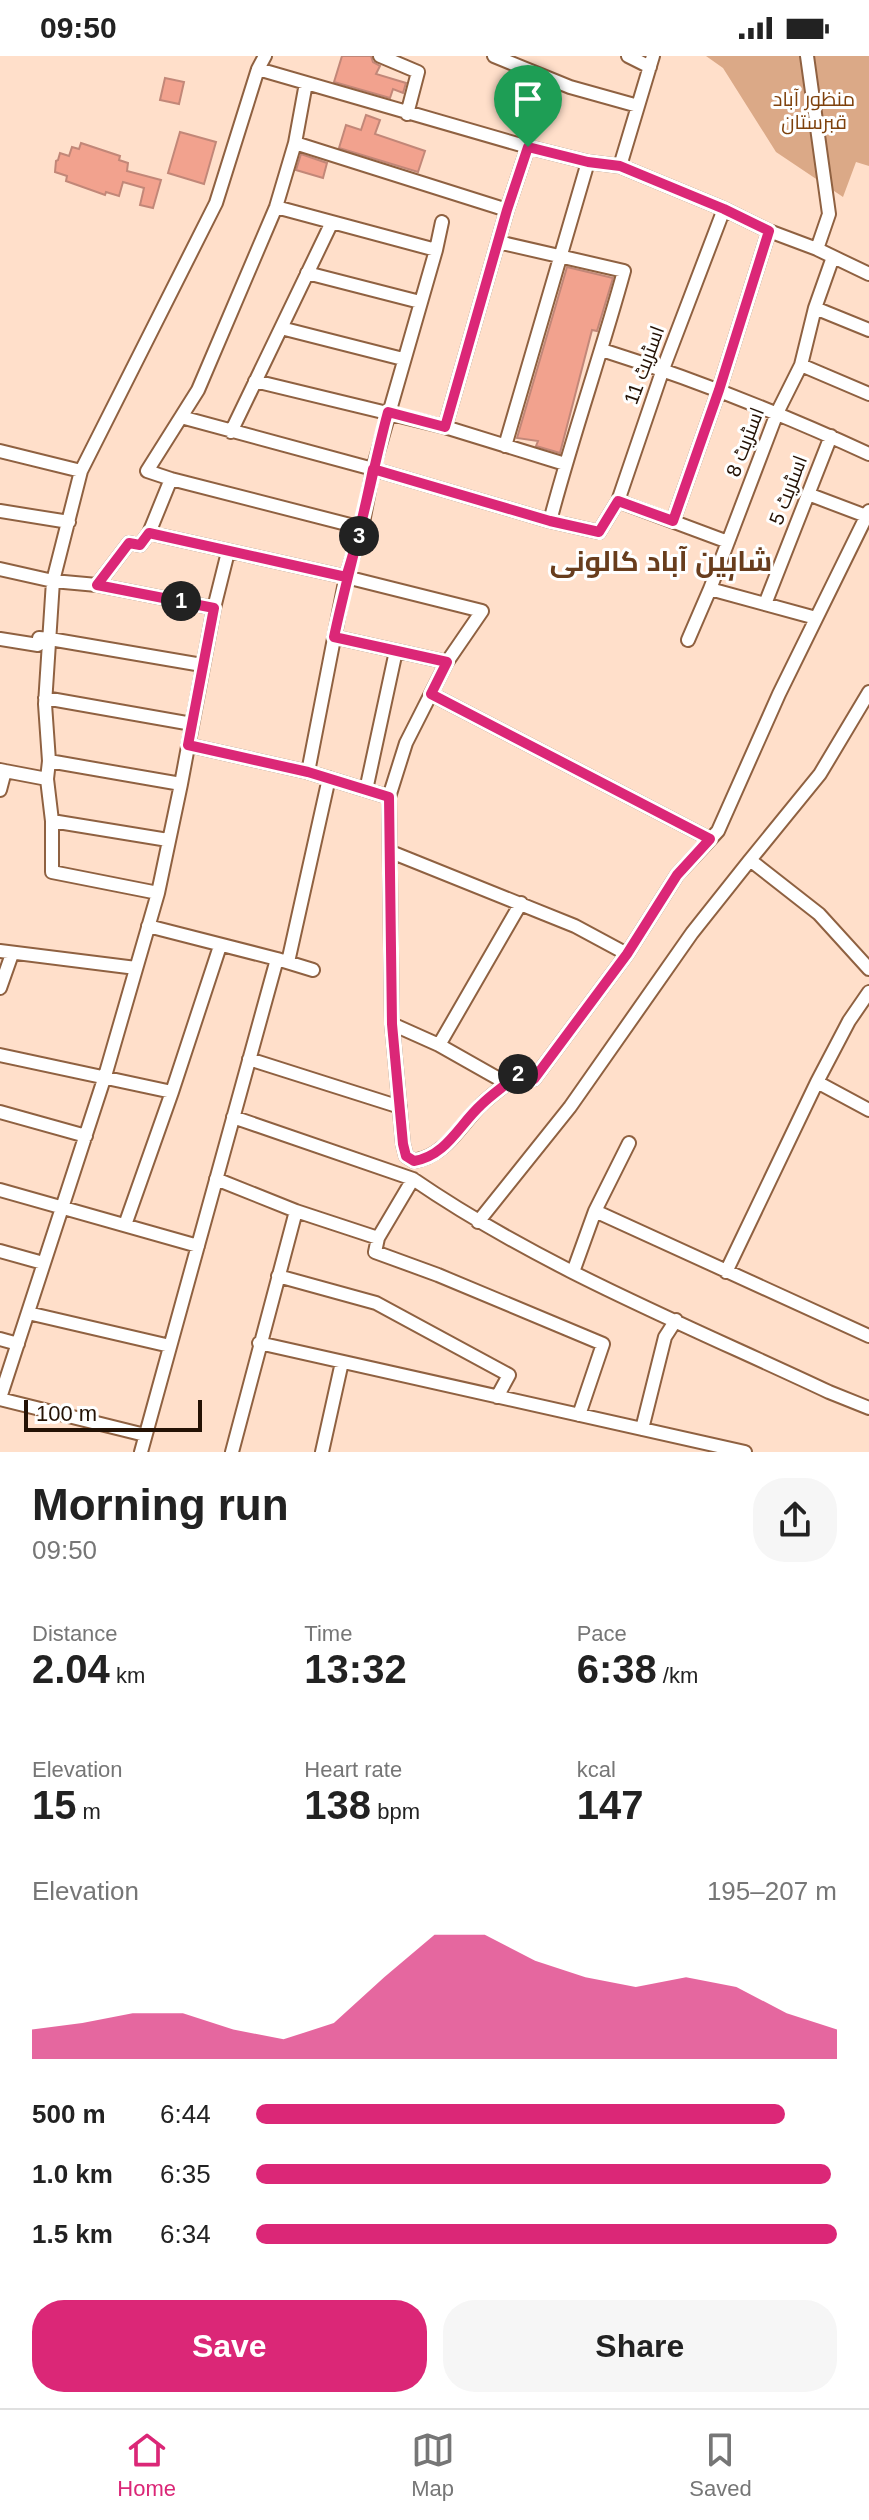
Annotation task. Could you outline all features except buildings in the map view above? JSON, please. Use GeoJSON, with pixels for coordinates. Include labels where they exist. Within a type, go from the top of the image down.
{"type":"FeatureCollection","features":[{"type":"Feature","properties":{"kind":"street"},"geometry":{"type":"LineString","coordinates":[[158,893],[52,872],[45,698],[53,581],[81,471],[216,203],[258,69],[265,56]]}},
{"type":"Feature","properties":{"kind":"street"},"geometry":{"type":"LineString","coordinates":[[380,56],[418,72],[407,114]]}},
{"type":"Feature","properties":{"kind":"street"},"geometry":{"type":"LineString","coordinates":[[494,56],[570,87],[638,106]]}},
{"type":"Feature","properties":{"kind":"street"},"geometry":{"type":"LineString","coordinates":[[620,166],[652,62],[628,56]]}},
{"type":"Feature","properties":{"kind":"street"},"geometry":{"type":"LineString","coordinates":[[807,56],[829,214],[817,249]]}},
{"type":"Feature","properties":{"kind":"street"},"geometry":{"type":"LineString","coordinates":[[258,69],[528,147],[588,162],[620,166],[869,274]]}},
{"type":"Feature","properties":{"kind":"street"},"geometry":{"type":"LineString","coordinates":[[306,83],[295,143],[276,207],[198,390],[147,471],[362,528]]}},
{"type":"Feature","properties":{"kind":"street"},"geometry":{"type":"LineString","coordinates":[[295,143],[507,210]]}},
{"type":"Feature","properties":{"kind":"street"},"geometry":{"type":"LineString","coordinates":[[445,427],[528,147]]}},
{"type":"Feature","properties":{"kind":"street"},"geometry":{"type":"LineString","coordinates":[[505,446],[588,162]]}},
{"type":"Feature","properties":{"kind":"street"},"geometry":{"type":"LineString","coordinates":[[276,207],[436,250]]}},
{"type":"Feature","properties":{"kind":"street","name":"اسٹریٹ 11"},"geometry":{"type":"LineString","coordinates":[[550,521],[599,532],[618,501],[663,369],[724,209]]}},
{"type":"Feature","properties":{"kind":"street"},"geometry":{"type":"LineString","coordinates":[[231,432],[332,222]]}},
{"type":"Feature","properties":{"kind":"street"},"geometry":{"type":"LineString","coordinates":[[308,772],[346,577],[362,528],[373,469],[442,222]]}},
{"type":"Feature","properties":{"kind":"street"},"geometry":{"type":"LineString","coordinates":[[673,521],[719,390],[769,231]]}},
{"type":"Feature","properties":{"kind":"street"},"geometry":{"type":"LineString","coordinates":[[181,417],[550,521],[624,271],[498,242]]}},
{"type":"Feature","properties":{"kind":"street","name":"اسٹریٹ 8"},"geometry":{"type":"LineString","coordinates":[[688,640],[777,413],[801,365],[815,308],[833,257]]}},
{"type":"Feature","properties":{"kind":"street"},"geometry":{"type":"LineString","coordinates":[[307,273],[420,302]]}},
{"type":"Feature","properties":{"kind":"street"},"geometry":{"type":"LineString","coordinates":[[815,308],[869,330]]}},
{"type":"Feature","properties":{"kind":"street"},"geometry":{"type":"LineString","coordinates":[[281,328],[403,359]]}},
{"type":"Feature","properties":{"kind":"street"},"geometry":{"type":"LineString","coordinates":[[602,350],[719,390],[869,454]]}},
{"type":"Feature","properties":{"kind":"street"},"geometry":{"type":"LineString","coordinates":[[801,365],[869,394]]}},
{"type":"Feature","properties":{"kind":"street"},"geometry":{"type":"LineString","coordinates":[[255,381],[445,427],[565,464]]}},
{"type":"Feature","properties":{"kind":"street","name":"اسٹریٹ 5"},"geometry":{"type":"LineString","coordinates":[[765,604],[831,436]]}},
{"type":"Feature","properties":{"kind":"street"},"geometry":{"type":"LineString","coordinates":[[0,451],[81,471]]}},
{"type":"Feature","properties":{"kind":"street"},"geometry":{"type":"LineString","coordinates":[[97,585],[129,543],[140,545],[149,533],[171,479]]}},
{"type":"Feature","properties":{"kind":"street"},"geometry":{"type":"LineString","coordinates":[[149,533],[482,611],[447,662],[406,743],[389,797],[392,1024],[406,1156],[414,1161],[450,1142],[480,1106],[520,1072],[534,1079],[627,954],[677,875],[718,831],[745,767],[867,513],[808,494]]}},
{"type":"Feature","properties":{"kind":"street"},"geometry":{"type":"LineString","coordinates":[[618,501],[728,542]]}},
{"type":"Feature","properties":{"kind":"street"},"geometry":{"type":"LineString","coordinates":[[0,511],[69,522]]}},
{"type":"Feature","properties":{"kind":"street"},"geometry":{"type":"LineString","coordinates":[[145,1435],[0,1399],[105,1076],[158,893],[202,665],[228,552]]}},
{"type":"Feature","properties":{"kind":"street"},"geometry":{"type":"LineString","coordinates":[[0,569],[214,608]]}},
{"type":"Feature","properties":{"kind":"street"},"geometry":{"type":"LineString","coordinates":[[710,589],[816,618]]}},
{"type":"Feature","properties":{"kind":"street"},"geometry":{"type":"LineString","coordinates":[[334,637],[447,662]]}},
{"type":"Feature","properties":{"kind":"street"},"geometry":{"type":"LineString","coordinates":[[0,639],[38,645],[39,638],[50,639],[202,665]]}},
{"type":"Feature","properties":{"kind":"street"},"geometry":{"type":"LineString","coordinates":[[366,790],[396,651]]}},
{"type":"Feature","properties":{"kind":"street"},"geometry":{"type":"LineString","coordinates":[[478,1222],[570,1107],[692,933],[820,774],[869,692]]}},
{"type":"Feature","properties":{"kind":"street"},"geometry":{"type":"LineString","coordinates":[[431,694],[710,839]]}},
{"type":"Feature","properties":{"kind":"street"},"geometry":{"type":"LineString","coordinates":[[45,698],[192,724]]}},
{"type":"Feature","properties":{"kind":"street"},"geometry":{"type":"LineString","coordinates":[[188,745],[308,772],[389,797]]}},
{"type":"Feature","properties":{"kind":"street"},"geometry":{"type":"LineString","coordinates":[[49,761],[181,784]]}},
{"type":"Feature","properties":{"kind":"street"},"geometry":{"type":"LineString","coordinates":[[0,790],[2,771],[47,779]]}},
{"type":"Feature","properties":{"kind":"street"},"geometry":{"type":"LineString","coordinates":[[141,1452],[249,1059],[282,960],[329,778]]}},
{"type":"Feature","properties":{"kind":"street"},"geometry":{"type":"LineString","coordinates":[[52,821],[168,840]]}},
{"type":"Feature","properties":{"kind":"street"},"geometry":{"type":"LineString","coordinates":[[391,852],[575,926],[627,954]]}},
{"type":"Feature","properties":{"kind":"street"},"geometry":{"type":"LineString","coordinates":[[750,860],[819,914],[869,969]]}},
{"type":"Feature","properties":{"kind":"street"},"geometry":{"type":"LineString","coordinates":[[439,1045],[521,903]]}},
{"type":"Feature","properties":{"kind":"street"},"geometry":{"type":"LineString","coordinates":[[148,926],[313,970]]}},
{"type":"Feature","properties":{"kind":"street"},"geometry":{"type":"LineString","coordinates":[[125,1225],[220,946]]}},
{"type":"Feature","properties":{"kind":"street"},"geometry":{"type":"LineString","coordinates":[[0,988],[6,952],[136,968]]}},
{"type":"Feature","properties":{"kind":"street"},"geometry":{"type":"LineString","coordinates":[[726,1272],[817,1082],[849,1021],[869,992]]}},
{"type":"Feature","properties":{"kind":"street"},"geometry":{"type":"LineString","coordinates":[[392,1024],[439,1045],[508,1084]]}},
{"type":"Feature","properties":{"kind":"street"},"geometry":{"type":"LineString","coordinates":[[0,1055],[172,1092]]}},
{"type":"Feature","properties":{"kind":"street"},"geometry":{"type":"LineString","coordinates":[[249,1059],[400,1107]]}},
{"type":"Feature","properties":{"kind":"street"},"geometry":{"type":"LineString","coordinates":[[817,1082],[869,1110]]}},
{"type":"Feature","properties":{"kind":"street"},"geometry":{"type":"LineString","coordinates":[[0,1112],[86,1136]]}},
{"type":"Feature","properties":{"kind":"street"},"geometry":{"type":"LineString","coordinates":[[233,1117],[413,1179],[478,1222],[573,1272],[869,1408]]}},
{"type":"Feature","properties":{"kind":"street"},"geometry":{"type":"LineString","coordinates":[[573,1272],[595,1211],[629,1143]]}},
{"type":"Feature","properties":{"kind":"street"},"geometry":{"type":"LineString","coordinates":[[216,1179],[296,1211],[378,1238]]}},
{"type":"Feature","properties":{"kind":"street"},"geometry":{"type":"LineString","coordinates":[[413,1179],[378,1238],[375,1252],[603,1344],[579,1415]]}},
{"type":"Feature","properties":{"kind":"street"},"geometry":{"type":"LineString","coordinates":[[0,1190],[198,1246]]}},
{"type":"Feature","properties":{"kind":"street"},"geometry":{"type":"LineString","coordinates":[[232,1452],[296,1211]]}},
{"type":"Feature","properties":{"kind":"street"},"geometry":{"type":"LineString","coordinates":[[595,1211],[869,1336]]}},
{"type":"Feature","properties":{"kind":"street"},"geometry":{"type":"LineString","coordinates":[[0,1251],[43,1263]]}},
{"type":"Feature","properties":{"kind":"street"},"geometry":{"type":"LineString","coordinates":[[278,1276],[376,1303],[509,1375],[497,1397]]}},
{"type":"Feature","properties":{"kind":"street"},"geometry":{"type":"LineString","coordinates":[[28,1313],[170,1346]]}},
{"type":"Feature","properties":{"kind":"street"},"geometry":{"type":"LineString","coordinates":[[642,1429],[665,1337],[676,1320]]}},
{"type":"Feature","properties":{"kind":"street"},"geometry":{"type":"LineString","coordinates":[[0,1339],[18,1344]]}},
{"type":"Feature","properties":{"kind":"street"},"geometry":{"type":"LineString","coordinates":[[259,1343],[745,1452]]}},
{"type":"Feature","properties":{"kind":"street"},"geometry":{"type":"LineString","coordinates":[[322,1452],[342,1362]]}},
{"type":"Feature","properties":{"kind":"street"},"geometry":{"type":"LineString","coordinates":[[677,1452],[681,1438]]}},
{"type":"Feature","properties":{"kind":"green space","name":"منظور آباد قبرستان"},"geometry":{"type":"Polygon","coordinates":[[[706,56],[869,56],[869,166],[856,162],[843,197],[776,152],[723,68],[706,56]]]}},
{"type":"Feature","properties":{"kind":"district","name":"شاہین آباد کالونی"},"geometry":{"type":"Point","coordinates":[661,561]}},
{"type":"Feature","properties":{"kind":"route"},"geometry":{"type":"LineString","coordinates":[[528,147],[445,427],[388,412],[373,469],[362,528],[346,577],[149,533],[140,545],[129,543],[97,585],[214,608],[188,745],[308,772],[389,797],[392,1024],[403,1144],[406,1156],[414,1161],[450,1142],[480,1106],[520,1072],[534,1079],[627,954],[677,875],[710,839],[431,694],[447,662],[334,637],[346,577],[362,528],[373,469],[550,521],[599,532],[618,501],[673,521],[719,390],[769,231],[620,166],[588,162],[528,147]]}}]}
